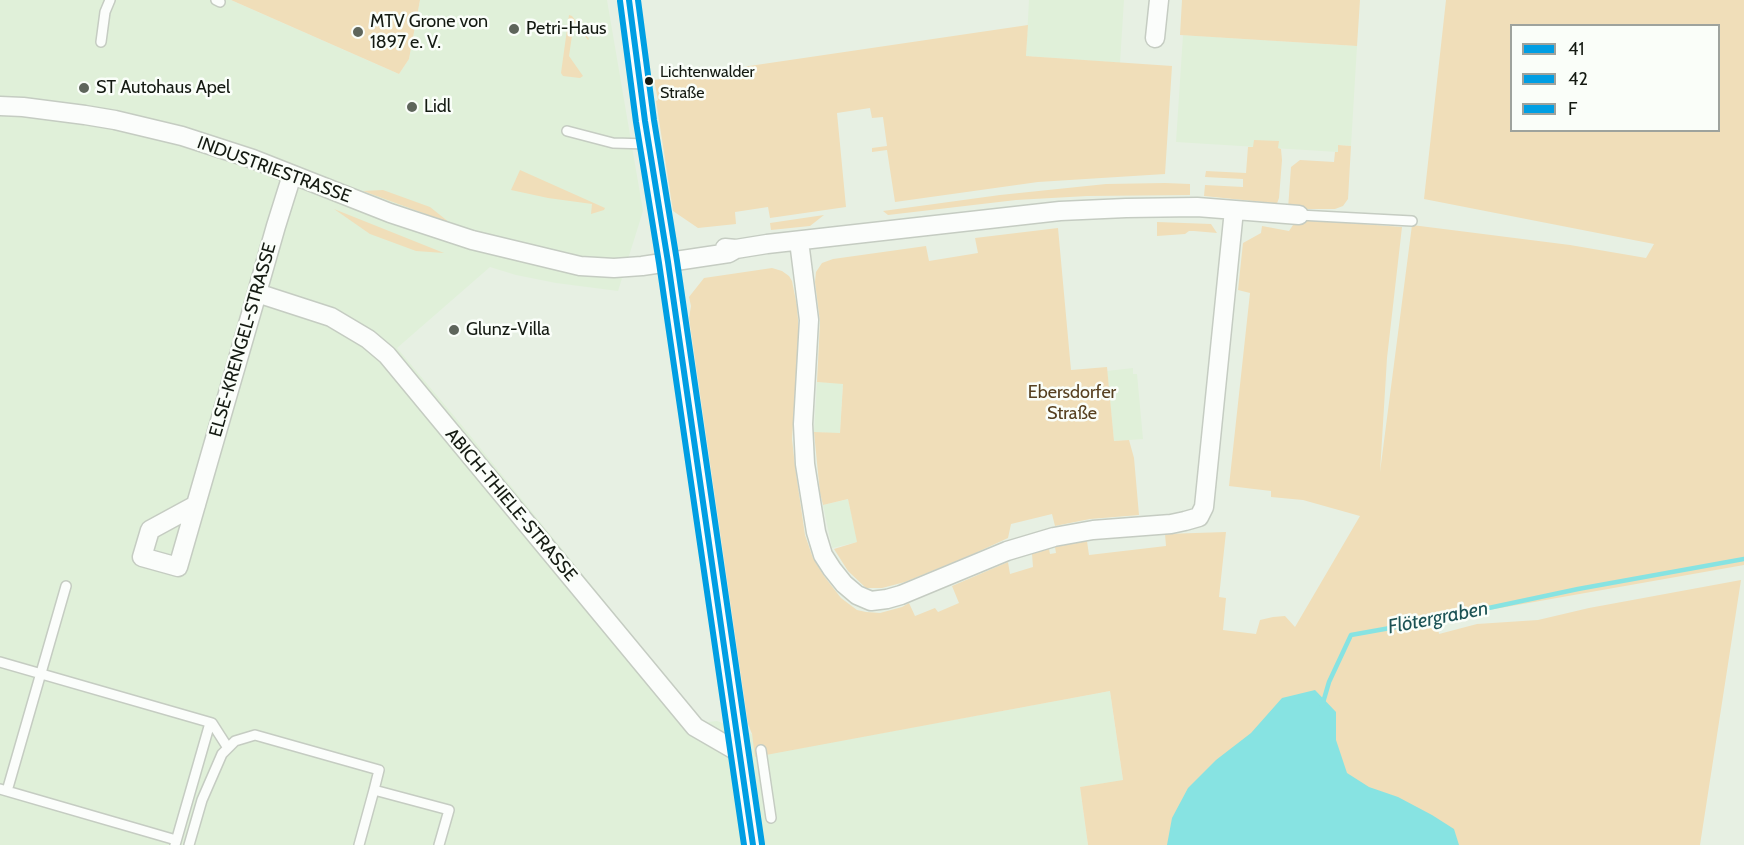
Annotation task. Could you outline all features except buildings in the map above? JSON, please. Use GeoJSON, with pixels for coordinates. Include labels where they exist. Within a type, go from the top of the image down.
{"type":"FeatureCollection","features":[{"type":"Feature","properties":{"kind":"street"},"geometry":{"type":"LineString","coordinates":[[629,0],[753,845]]}},
{"type":"Feature","properties":{"kind":"street"},"geometry":{"type":"LineString","coordinates":[[1155,38],[1159,0]]}},
{"type":"Feature","properties":{"kind":"street","name":"INDUSTRIESTRASSE"},"geometry":{"type":"LineString","coordinates":[[0,106],[85,115],[167,132],[208,144],[390,213],[472,240],[544,256],[667,258]]}},
{"type":"Feature","properties":{"kind":"street","name":"ELSE-KRENGEL-STRASSE"},"geometry":{"type":"LineString","coordinates":[[196,505],[292,175]]}},
{"type":"Feature","properties":{"kind":"street"},"geometry":{"type":"LineString","coordinates":[[667,258],[729,253],[736,249],[799,241],[1060,211],[1197,207],[1299,215]]}},
{"type":"Feature","properties":{"kind":"street"},"geometry":{"type":"LineString","coordinates":[[799,241],[809,320],[803,424],[805,464],[816,532],[832,569],[857,595],[871,601],[901,595],[1007,551],[1043,540],[1094,530],[1185,521],[1198,517],[1204,507],[1234,210]]}},
{"type":"Feature","properties":{"kind":"street","name":"ABICH-THIELE-STRASSE"},"geometry":{"type":"LineString","coordinates":[[257,293],[330,317],[368,339],[387,355],[695,728],[740,753]]}},
{"type":"Feature","properties":{"kind":"lane"},"geometry":{"type":"LineString","coordinates":[[101,42],[105,12],[110,0]]}},
{"type":"Feature","properties":{"kind":"lane"},"geometry":{"type":"LineString","coordinates":[[567,131],[613,143],[649,144]]}},
{"type":"Feature","properties":{"kind":"lane"},"geometry":{"type":"LineString","coordinates":[[1299,215],[1412,221]]}},
{"type":"Feature","properties":{"kind":"lane"},"geometry":{"type":"LineString","coordinates":[[66,586],[4,790],[176,842],[210,723]]}},
{"type":"Feature","properties":{"kind":"lane"},"geometry":{"type":"LineString","coordinates":[[0,662],[212,723],[228,748]]}},
{"type":"Feature","properties":{"kind":"lane"},"geometry":{"type":"LineString","coordinates":[[189,845],[202,800],[222,754],[235,741],[255,735],[379,770],[359,845]]}},
{"type":"Feature","properties":{"kind":"lane"},"geometry":{"type":"LineString","coordinates":[[761,750],[771,818]]}},
{"type":"Feature","properties":{"kind":"lane"},"geometry":{"type":"LineString","coordinates":[[374,789],[448,810],[439,845]]}},
{"type":"Feature","properties":{"kind":"shaded area"},"geometry":{"type":"Polygon","coordinates":[[[0,0],[231,0],[399,74],[409,59],[420,0],[607,0],[643,211],[618,291],[556,283],[490,267],[397,348],[700,719],[708,722],[717,721],[752,734],[756,756],[1110,691],[1123,781],[1080,787],[1088,845],[0,845],[0,0]]]}},
{"type":"Feature","properties":{"kind":"shaded area"},"geometry":{"type":"Polygon","coordinates":[[[1029,0],[1124,0],[1120,63],[1026,56],[1029,0]]]}},
{"type":"Feature","properties":{"kind":"shaded area"},"geometry":{"type":"Polygon","coordinates":[[[1183,35],[1357,46],[1351,146],[1338,145],[1338,152],[1176,142],[1183,35]]]}},
{"type":"Feature","properties":{"kind":"shaded area"},"geometry":{"type":"Polygon","coordinates":[[[1133,368],[1133,374],[1137,374],[1143,439],[1114,441],[1107,371],[1133,368]]]}},
{"type":"Feature","properties":{"kind":"shaded area"},"geometry":{"type":"Polygon","coordinates":[[[817,382],[843,383],[840,434],[814,432],[817,382]]]}},
{"type":"Feature","properties":{"kind":"shaded area"},"geometry":{"type":"Polygon","coordinates":[[[848,499],[858,542],[832,548],[823,505],[848,499]]]}},
{"type":"Feature","properties":{"kind":"green space","name":"MTV Grone von 1897 e. V."},"geometry":{"type":"Polygon","coordinates":[[[231,0],[420,0],[409,59],[399,74],[231,0]]]}},
{"type":"Feature","properties":{"kind":"green space"},"geometry":{"type":"Polygon","coordinates":[[[1182,0],[1360,0],[1357,46],[1180,35],[1182,0]]]}},
{"type":"Feature","properties":{"kind":"green space"},"geometry":{"type":"Polygon","coordinates":[[[1446,0],[1744,0],[1744,565],[1449,617],[1438,628],[1439,634],[1477,624],[1538,620],[1589,608],[1741,580],[1700,845],[1088,845],[1080,787],[1123,780],[1110,691],[755,757],[752,734],[748,724],[689,318],[691,306],[689,297],[704,278],[772,268],[782,271],[792,281],[799,333],[792,439],[805,535],[813,558],[824,576],[841,598],[857,610],[880,613],[909,603],[915,616],[935,608],[938,612],[959,603],[952,586],[1008,562],[1010,574],[1033,567],[1032,554],[1049,549],[1050,554],[1056,553],[1055,547],[1087,541],[1089,555],[1166,546],[1165,534],[1226,532],[1219,597],[1226,598],[1223,630],[1256,634],[1260,620],[1273,617],[1285,616],[1295,627],[1360,516],[1303,500],[1271,497],[1271,491],[1229,486],[1250,293],[1238,290],[1243,243],[1261,233],[1262,226],[1289,231],[1297,219],[1402,227],[1387,358],[1380,472],[1412,225],[1570,245],[1646,258],[1654,244],[1424,199],[1446,0]]]}},
{"type":"Feature","properties":{"kind":"green space"},"geometry":{"type":"Polygon","coordinates":[[[569,15],[589,39],[574,22],[569,56],[583,76],[580,78],[563,76],[561,73],[569,15]]]}},
{"type":"Feature","properties":{"kind":"green space"},"geometry":{"type":"Polygon","coordinates":[[[1028,25],[1026,56],[1172,66],[1165,174],[1038,182],[895,202],[887,150],[872,152],[872,148],[887,146],[883,117],[872,118],[870,108],[837,113],[846,207],[770,218],[768,207],[735,212],[736,224],[698,228],[673,211],[654,80],[1028,25]]]}},
{"type":"Feature","properties":{"kind":"green space"},"geometry":{"type":"Polygon","coordinates":[[[1254,140],[1279,141],[1278,148],[1281,149],[1282,160],[1279,198],[1276,206],[1263,202],[1204,196],[1205,185],[1243,187],[1243,179],[1205,177],[1206,171],[1246,173],[1248,147],[1253,147],[1254,140]]]}},
{"type":"Feature","properties":{"kind":"green space"},"geometry":{"type":"Polygon","coordinates":[[[1338,145],[1351,146],[1348,199],[1343,206],[1335,209],[1288,209],[1291,167],[1300,160],[1334,162],[1338,145]]]}},
{"type":"Feature","properties":{"kind":"green space"},"geometry":{"type":"Polygon","coordinates":[[[520,170],[605,208],[591,214],[592,204],[511,190],[520,170]]]}},
{"type":"Feature","properties":{"kind":"green space"},"geometry":{"type":"Polygon","coordinates":[[[1106,184],[1190,184],[1190,195],[1087,196],[1016,200],[888,215],[883,211],[1000,195],[1106,184]]]}},
{"type":"Feature","properties":{"kind":"green space"},"geometry":{"type":"Polygon","coordinates":[[[383,190],[430,207],[450,223],[363,191],[383,190]]]}},
{"type":"Feature","properties":{"kind":"green space"},"geometry":{"type":"Polygon","coordinates":[[[334,209],[444,253],[416,251],[370,234],[334,209]]]}},
{"type":"Feature","properties":{"kind":"green space"},"geometry":{"type":"Polygon","coordinates":[[[824,215],[810,226],[771,230],[770,223],[824,215]]]}},
{"type":"Feature","properties":{"kind":"green space"},"geometry":{"type":"Polygon","coordinates":[[[1157,222],[1211,224],[1217,233],[1189,231],[1185,234],[1157,236],[1157,222]]]}},
{"type":"Feature","properties":{"kind":"green space","name":"Ebersdorfer Straße"},"geometry":{"type":"Polygon","coordinates":[[[1058,228],[1071,370],[1107,367],[1114,441],[1129,440],[1134,458],[1139,515],[1090,519],[1055,526],[1052,514],[1011,524],[1008,538],[971,555],[905,582],[882,588],[866,588],[848,571],[834,549],[857,542],[848,499],[823,505],[820,493],[814,432],[840,433],[843,384],[817,382],[820,322],[816,272],[822,263],[833,259],[926,246],[929,261],[978,253],[975,238],[1058,228]]]}},
{"type":"Feature","properties":{"kind":"water"},"geometry":{"type":"Polygon","coordinates":[[[1315,690],[1336,712],[1336,740],[1347,773],[1369,787],[1398,797],[1454,829],[1459,845],[1167,845],[1172,818],[1188,788],[1216,760],[1251,733],[1282,698],[1315,690]]]}},
{"type":"Feature","properties":{"kind":"waterway","name":"Flötergraben"},"geometry":{"type":"LineString","coordinates":[[1322,706],[1329,682],[1351,635],[1578,589],[1744,559]]}},
{"type":"Feature","properties":{"kind":"transit line","name":"41"},"geometry":{"type":"LineString","coordinates":[[629,0],[753,845]]}},
{"type":"Feature","properties":{"kind":"transit line","name":"F"},"geometry":{"type":"LineString","coordinates":[[638,0],[762,844]]}},
{"type":"Feature","properties":{"kind":"transit line","name":"42"},"geometry":{"type":"LineString","coordinates":[[620,1],[744,845]]}},
{"type":"Feature","properties":{"kind":"place","name":"Petri-Haus"},"geometry":{"type":"Point","coordinates":[514,29]}},
{"type":"Feature","properties":{"kind":"place","name":"MTV Grone von 1897 e. V."},"geometry":{"type":"Point","coordinates":[358,32]}},
{"type":"Feature","properties":{"kind":"place","name":"Lichtenwalder Straße"},"geometry":{"type":"Point","coordinates":[649,81]}},
{"type":"Feature","properties":{"kind":"place","name":"ST Autohaus Apel"},"geometry":{"type":"Point","coordinates":[84,88]}},
{"type":"Feature","properties":{"kind":"place","name":"Lidl"},"geometry":{"type":"Point","coordinates":[412,107]}},
{"type":"Feature","properties":{"kind":"place","name":"Glunz-Villa"},"geometry":{"type":"Point","coordinates":[454,330]}}]}
